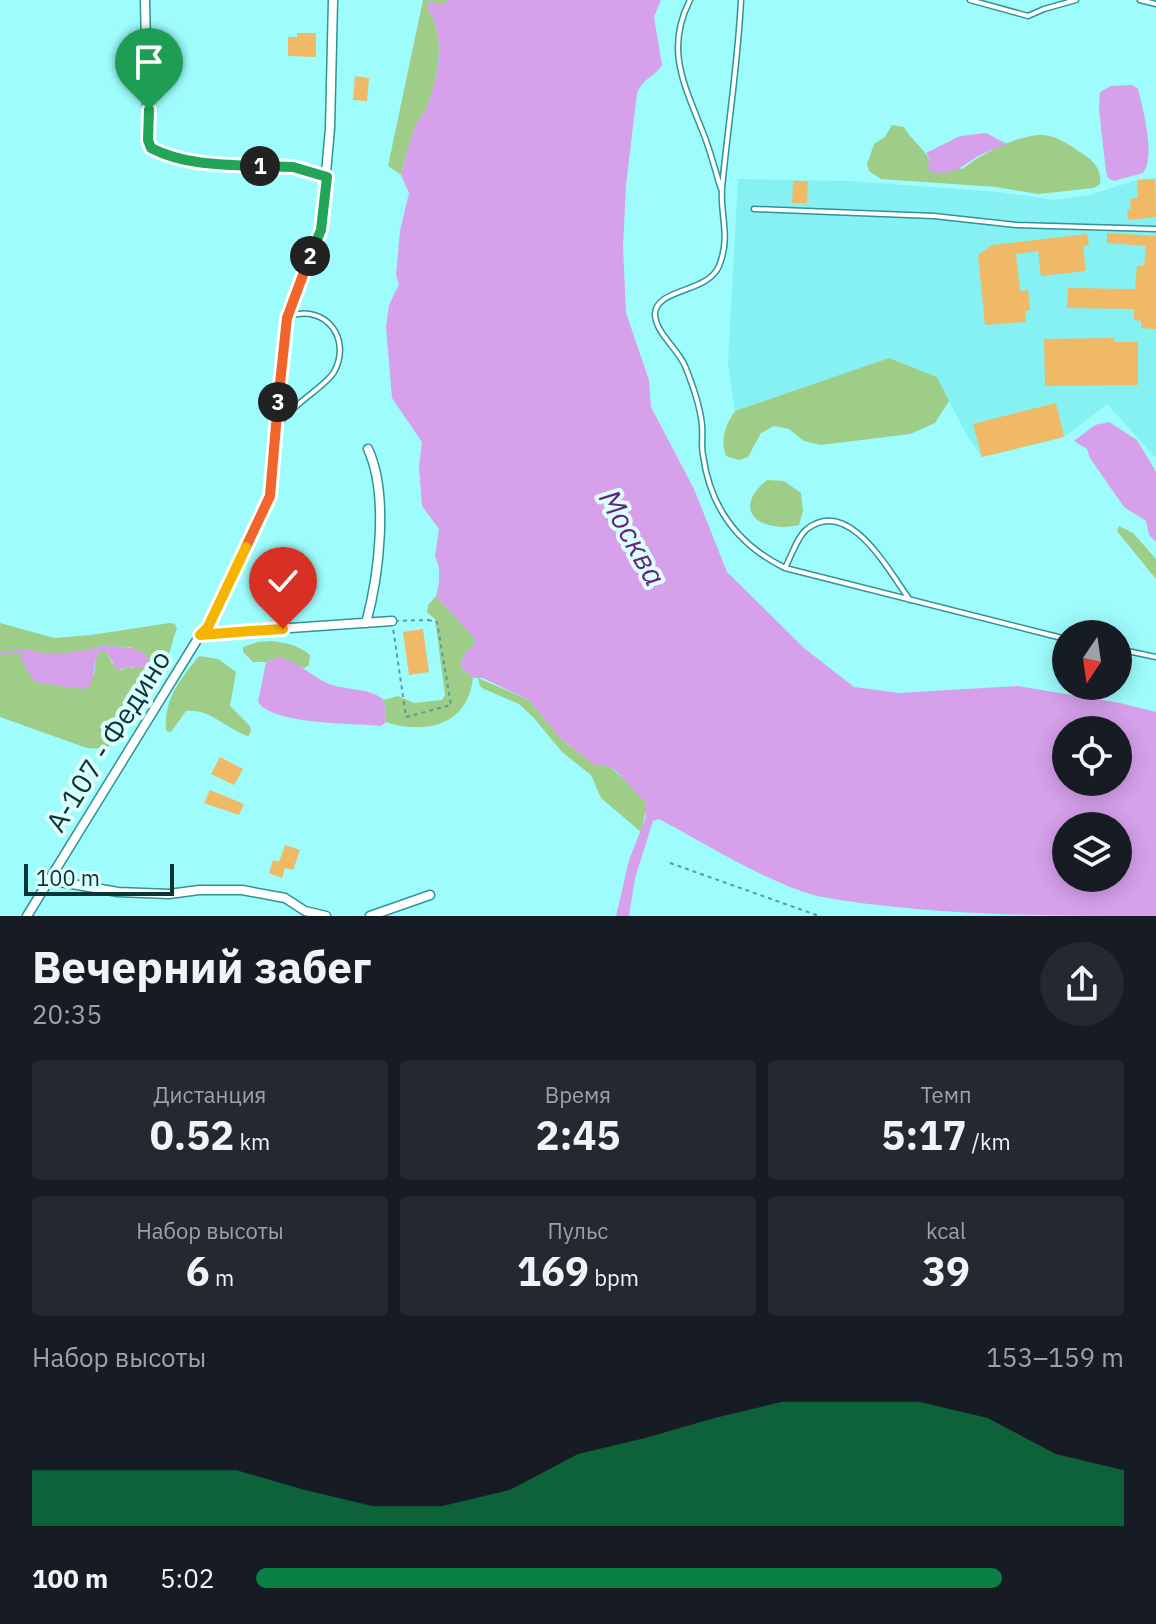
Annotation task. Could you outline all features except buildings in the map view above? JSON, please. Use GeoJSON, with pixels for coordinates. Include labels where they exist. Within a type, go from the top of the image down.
{"type":"FeatureCollection","features":[{"type":"Feature","properties":{"kind":"street"},"geometry":{"type":"LineString","coordinates":[[145,0],[148,140],[151,148],[163,155],[186,160],[293,167],[327,177]]}},
{"type":"Feature","properties":{"kind":"street","name":"А-107 - Федино"},"geometry":{"type":"LineString","coordinates":[[31,915],[49,880],[200,635],[208,627],[270,496],[287,318],[321,230],[330,128],[333,0]]}},
{"type":"Feature","properties":{"kind":"street"},"geometry":{"type":"LineString","coordinates":[[366,623],[376,579],[380,496],[376,467],[368,449]]}},
{"type":"Feature","properties":{"kind":"street"},"geometry":{"type":"LineString","coordinates":[[200,635],[392,621]]}},
{"type":"Feature","properties":{"kind":"street"},"geometry":{"type":"LineString","coordinates":[[49,880],[118,892],[169,894],[242,890],[285,898],[305,911],[326,916]]}},
{"type":"Feature","properties":{"kind":"street"},"geometry":{"type":"LineString","coordinates":[[370,916],[430,895]]}},
{"type":"Feature","properties":{"kind":"lane"},"geometry":{"type":"LineString","coordinates":[[690,0],[681,18],[677,48],[684,87],[703,131],[722,192],[726,218],[724,248],[714,276],[701,285],[662,300],[655,309],[655,318],[685,365],[702,422],[703,456],[712,491],[731,528],[750,546],[785,568],[1052,636]]}},
{"type":"Feature","properties":{"kind":"lane"},"geometry":{"type":"LineString","coordinates":[[722,192],[738,59],[741,0]]}},
{"type":"Feature","properties":{"kind":"lane"},"geometry":{"type":"LineString","coordinates":[[970,0],[1028,16],[1076,0]]}},
{"type":"Feature","properties":{"kind":"lane"},"geometry":{"type":"LineString","coordinates":[[1140,0],[1156,4]]}},
{"type":"Feature","properties":{"kind":"lane"},"geometry":{"type":"LineString","coordinates":[[754,209],[934,216],[1016,225],[1156,229]]}},
{"type":"Feature","properties":{"kind":"lane"},"geometry":{"type":"LineString","coordinates":[[276,429],[289,410],[334,373],[339,352],[336,330],[321,316],[302,312],[287,318]]}},
{"type":"Feature","properties":{"kind":"lane"},"geometry":{"type":"LineString","coordinates":[[785,568],[805,530],[835,521],[852,527],[866,541],[910,600]]}},
{"type":"Feature","properties":{"kind":"lane"},"geometry":{"type":"LineString","coordinates":[[1132,652],[1156,657]]}},
{"type":"Feature","properties":{"kind":"path"},"geometry":{"type":"LineString","coordinates":[[392,621],[437,622],[451,705],[406,717],[392,621]]}},
{"type":"Feature","properties":{"kind":"path"},"geometry":{"type":"LineString","coordinates":[[670,863],[819,916]]}},
{"type":"Feature","properties":{"kind":"shaded area"},"geometry":{"type":"Polygon","coordinates":[[[1156,178],[1156,458],[1107,404],[1064,437],[982,457],[966,434],[937,377],[889,358],[735,411],[728,364],[738,179],[850,181],[998,192],[1053,200],[1089,195],[1137,180],[1156,178]]]}},
{"type":"Feature","properties":{"kind":"green space"},"geometry":{"type":"Polygon","coordinates":[[[423,0],[449,0],[445,5],[429,2],[427,8],[437,30],[438,68],[428,104],[414,128],[401,175],[388,166],[423,0]]]}},
{"type":"Feature","properties":{"kind":"green space"},"geometry":{"type":"Polygon","coordinates":[[[892,125],[904,127],[930,161],[963,169],[1012,141],[1043,135],[1054,137],[1091,160],[1098,170],[1100,184],[1094,188],[1038,194],[996,187],[881,179],[869,171],[867,164],[874,144],[885,137],[892,125]]]}},
{"type":"Feature","properties":{"kind":"green space"},"geometry":{"type":"Polygon","coordinates":[[[889,358],[937,377],[949,401],[935,423],[910,434],[821,445],[804,441],[789,429],[774,426],[761,433],[748,457],[739,460],[726,456],[724,433],[735,411],[889,358]]]}},
{"type":"Feature","properties":{"kind":"green space"},"geometry":{"type":"Polygon","coordinates":[[[767,480],[784,481],[801,493],[803,511],[799,525],[773,526],[755,518],[751,501],[767,480]]]}},
{"type":"Feature","properties":{"kind":"green space"},"geometry":{"type":"Polygon","coordinates":[[[1119,526],[1133,533],[1156,559],[1156,579],[1117,531],[1119,526]]]}},
{"type":"Feature","properties":{"kind":"green space"},"geometry":{"type":"Polygon","coordinates":[[[436,596],[474,638],[475,644],[465,653],[460,666],[473,678],[469,694],[463,707],[443,722],[416,727],[386,722],[384,700],[398,696],[414,703],[442,700],[445,695],[435,619],[427,612],[428,605],[436,596]]]}},
{"type":"Feature","properties":{"kind":"green space"},"geometry":{"type":"Polygon","coordinates":[[[0,623],[54,638],[175,624],[177,629],[166,660],[154,672],[107,749],[87,748],[0,717],[0,623]],[[102,646],[53,655],[35,682],[49,684],[94,675],[100,651],[106,651],[112,663],[121,670],[134,668],[131,647],[102,646]]]}},
{"type":"Feature","properties":{"kind":"green space"},"geometry":{"type":"Polygon","coordinates":[[[272,641],[306,652],[310,655],[309,665],[304,668],[279,657],[266,662],[253,662],[243,652],[243,647],[272,641]]]}},
{"type":"Feature","properties":{"kind":"green space"},"geometry":{"type":"Polygon","coordinates":[[[199,656],[218,659],[236,672],[230,706],[250,726],[248,736],[195,711],[186,711],[171,732],[166,731],[170,700],[199,656]]]}},
{"type":"Feature","properties":{"kind":"green space"},"geometry":{"type":"Polygon","coordinates":[[[478,678],[529,700],[562,740],[595,765],[608,765],[638,792],[646,803],[641,832],[601,798],[591,775],[562,752],[533,717],[519,704],[484,689],[478,678]]]}},
{"type":"Feature","properties":{"kind":"water","name":"Москва"},"geometry":{"type":"Polygon","coordinates":[[[661,0],[654,17],[662,65],[637,93],[626,185],[623,246],[626,313],[649,380],[651,407],[694,489],[727,572],[804,648],[854,687],[899,693],[1017,686],[1052,692],[1052,700],[1102,700],[1156,712],[1156,916],[943,911],[817,896],[757,872],[659,819],[653,821],[635,878],[629,916],[616,916],[629,860],[646,817],[646,803],[617,772],[607,765],[595,765],[561,739],[529,700],[483,678],[473,678],[460,666],[465,653],[475,644],[474,638],[436,596],[439,568],[435,556],[439,529],[422,506],[419,467],[422,442],[392,398],[386,327],[389,305],[399,284],[396,275],[400,231],[409,193],[401,175],[414,128],[428,104],[438,68],[439,42],[427,8],[429,2],[661,0]]]}},
{"type":"Feature","properties":{"kind":"water"},"geometry":{"type":"Polygon","coordinates":[[[1132,85],[1138,89],[1145,120],[1147,165],[1143,173],[1114,181],[1108,178],[1106,171],[1100,92],[1111,86],[1132,85]]]}},
{"type":"Feature","properties":{"kind":"water"},"geometry":{"type":"Polygon","coordinates":[[[986,133],[1007,144],[955,170],[931,172],[926,153],[960,136],[986,133]]]}},
{"type":"Feature","properties":{"kind":"water"},"geometry":{"type":"Polygon","coordinates":[[[1109,422],[1137,440],[1156,472],[1156,542],[1149,535],[1146,521],[1124,507],[1087,449],[1074,441],[1095,425],[1109,422]]]}},
{"type":"Feature","properties":{"kind":"water"},"geometry":{"type":"Polygon","coordinates":[[[102,646],[135,649],[149,660],[145,668],[117,670],[106,651],[100,651],[90,686],[81,689],[35,682],[22,661],[22,655],[28,651],[65,653],[102,646]]]}},
{"type":"Feature","properties":{"kind":"water"},"geometry":{"type":"Polygon","coordinates":[[[279,657],[327,683],[379,696],[384,700],[386,722],[381,726],[315,722],[266,710],[258,702],[266,662],[279,657]]]}},
{"type":"Feature","properties":{"kind":"waterway"},"geometry":{"type":"LineString","coordinates":[[0,653],[28,651]]}},
{"type":"Feature","properties":{"kind":"route"},"geometry":{"type":"LineString","coordinates":[[149,110],[148,140],[151,148],[163,155],[216,163],[293,167],[327,177],[321,230],[287,318],[270,496],[208,627],[200,635],[283,629]]}}]}
